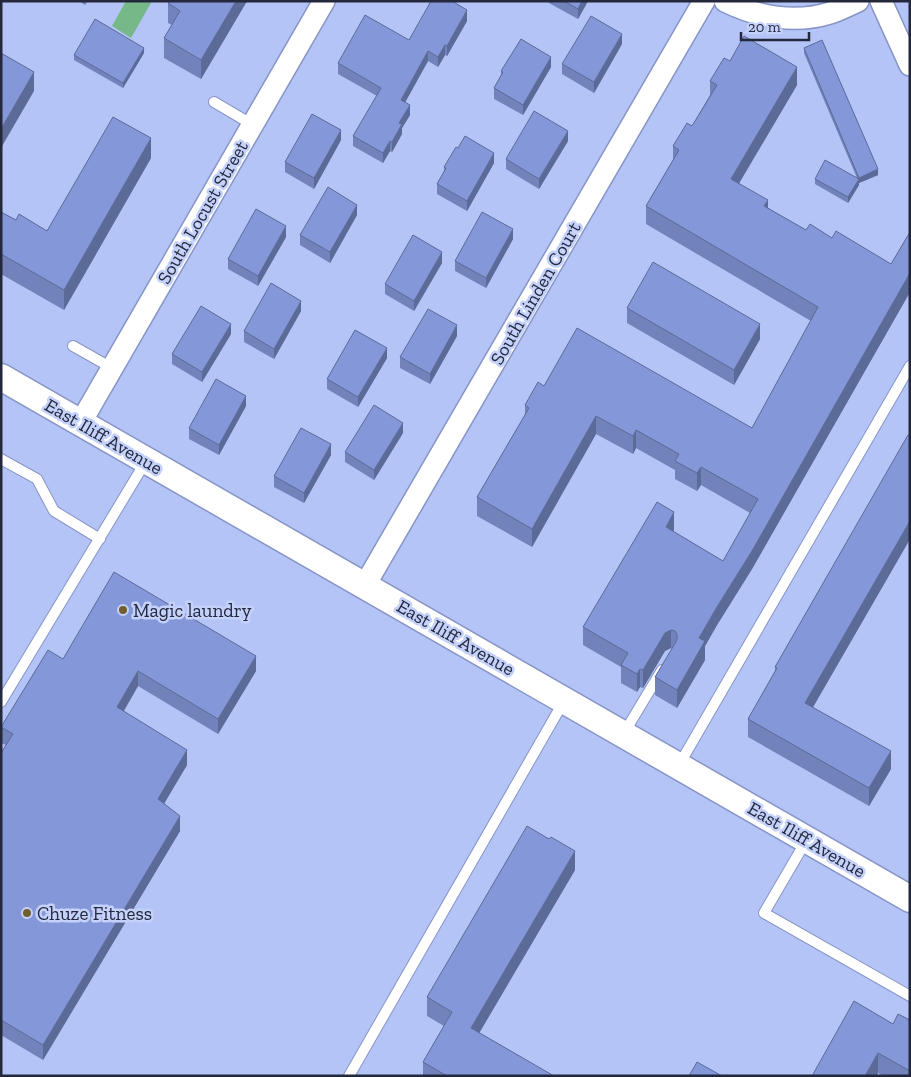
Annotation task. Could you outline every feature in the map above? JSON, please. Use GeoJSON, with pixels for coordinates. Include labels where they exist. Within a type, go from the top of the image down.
{"type":"FeatureCollection","features":[{"type":"Feature","properties":{"kind":"street","name":"South Locust Street"},"geometry":{"type":"LineString","coordinates":[[81,422],[324,1]]}},
{"type":"Feature","properties":{"kind":"street","name":"South Linden Court"},"geometry":{"type":"LineString","coordinates":[[365,585],[704,1]]}},
{"type":"Feature","properties":{"kind":"street"},"geometry":{"type":"LineString","coordinates":[[725,1],[739,8],[772,18],[804,18],[830,13],[858,1]]}},
{"type":"Feature","properties":{"kind":"street"},"geometry":{"type":"LineString","coordinates":[[881,1],[910,65]]}},
{"type":"Feature","properties":{"kind":"street","name":"East Iliff Avenue"},"geometry":{"type":"LineString","coordinates":[[1,377],[910,899]]}},
{"type":"Feature","properties":{"kind":"lane"},"geometry":{"type":"LineString","coordinates":[[214,102],[253,124]]}},
{"type":"Feature","properties":{"kind":"lane"},"geometry":{"type":"LineString","coordinates":[[73,346],[112,368]]}},
{"type":"Feature","properties":{"kind":"lane"},"geometry":{"type":"LineString","coordinates":[[679,766],[910,366]]}},
{"type":"Feature","properties":{"kind":"lane"},"geometry":{"type":"LineString","coordinates":[[1,459],[37,479],[54,511],[100,539]]}},
{"type":"Feature","properties":{"kind":"lane"},"geometry":{"type":"LineString","coordinates":[[1,702],[147,460]]}},
{"type":"Feature","properties":{"kind":"lane"},"geometry":{"type":"LineString","coordinates":[[624,734],[666,663]]}},
{"type":"Feature","properties":{"kind":"lane"},"geometry":{"type":"LineString","coordinates":[[349,1076],[565,700]]}},
{"type":"Feature","properties":{"kind":"lane"},"geometry":{"type":"LineString","coordinates":[[806,839],[764,913],[910,996]]}},
{"type":"Feature","properties":{"kind":"shaded area"},"geometry":{"type":"Polygon","coordinates":[[[126,1],[152,1],[131,38],[112,26],[126,1]]]}},
{"type":"Feature","properties":{"kind":"building"},"geometry":{"type":"Polygon","coordinates":[[[169,1],[236,1],[201,60],[164,38],[180,11],[168,3],[169,1]]]}},
{"type":"Feature","properties":{"kind":"building"},"geometry":{"type":"Polygon","coordinates":[[[431,1],[452,1],[467,10],[447,46],[445,45],[438,57],[428,51],[401,100],[410,105],[399,123],[402,124],[383,153],[353,136],[381,88],[338,63],[365,15],[409,40],[431,1]]]}},
{"type":"Feature","properties":{"kind":"building"},"geometry":{"type":"Polygon","coordinates":[[[564,1],[582,1],[578,9],[564,1]]]}},
{"type":"Feature","properties":{"kind":"building"},"geometry":{"type":"Polygon","coordinates":[[[591,16],[622,34],[594,82],[562,64],[591,16]]]}},
{"type":"Feature","properties":{"kind":"building"},"geometry":{"type":"Polygon","coordinates":[[[95,19],[144,48],[123,83],[74,55],[95,19]]]}},
{"type":"Feature","properties":{"kind":"building"},"geometry":{"type":"Polygon","coordinates":[[[744,36],[797,67],[731,179],[768,200],[764,206],[806,230],[810,224],[832,238],[836,231],[891,264],[910,232],[910,273],[752,551],[699,638],[705,641],[677,690],[655,677],[677,640],[675,631],[671,630],[665,633],[643,670],[640,669],[637,674],[621,665],[628,653],[583,627],[657,502],[674,512],[666,527],[723,561],[758,499],[701,467],[697,473],[675,461],[679,454],[636,430],[633,436],[596,416],[532,529],[477,497],[529,408],[525,405],[538,382],[544,386],[577,328],[752,428],[818,307],[646,206],[679,150],[673,146],[687,123],[692,126],[717,85],[710,81],[724,58],[730,61],[744,36]]]}},
{"type":"Feature","properties":{"kind":"building"},"geometry":{"type":"Polygon","coordinates":[[[521,39],[551,57],[523,105],[494,88],[503,72],[501,71],[521,39]]]}},
{"type":"Feature","properties":{"kind":"building"},"geometry":{"type":"Polygon","coordinates":[[[822,40],[878,169],[859,178],[804,48],[822,40]]]}},
{"type":"Feature","properties":{"kind":"building"},"geometry":{"type":"Polygon","coordinates":[[[1,53],[34,72],[1,129],[1,53]]]}},
{"type":"Feature","properties":{"kind":"building"},"geometry":{"type":"Polygon","coordinates":[[[534,111],[568,131],[539,179],[506,159],[534,111]]]}},
{"type":"Feature","properties":{"kind":"building"},"geometry":{"type":"Polygon","coordinates":[[[312,114],[341,130],[314,178],[285,162],[312,114]]]}},
{"type":"Feature","properties":{"kind":"building"},"geometry":{"type":"Polygon","coordinates":[[[113,117],[151,138],[64,290],[1,254],[1,212],[16,220],[19,214],[47,231],[113,117]]]}},
{"type":"Feature","properties":{"kind":"building"},"geometry":{"type":"Polygon","coordinates":[[[465,136],[494,153],[467,201],[437,184],[446,168],[444,167],[465,136]]]}},
{"type":"Feature","properties":{"kind":"building"},"geometry":{"type":"Polygon","coordinates":[[[825,160],[859,179],[848,197],[815,179],[825,160]]]}},
{"type":"Feature","properties":{"kind":"building"},"geometry":{"type":"Polygon","coordinates":[[[328,187],[357,205],[330,252],[300,235],[328,187]]]}},
{"type":"Feature","properties":{"kind":"building"},"geometry":{"type":"Polygon","coordinates":[[[256,209],[286,226],[258,276],[228,259],[256,209]]]}},
{"type":"Feature","properties":{"kind":"building"},"geometry":{"type":"Polygon","coordinates":[[[482,212],[513,229],[486,278],[455,261],[482,212]]]}},
{"type":"Feature","properties":{"kind":"building"},"geometry":{"type":"Polygon","coordinates":[[[413,235],[442,252],[414,301],[385,284],[413,235]]]}},
{"type":"Feature","properties":{"kind":"building"},"geometry":{"type":"Polygon","coordinates":[[[653,262],[760,324],[734,370],[627,308],[653,262]]]}},
{"type":"Feature","properties":{"kind":"building"},"geometry":{"type":"Polygon","coordinates":[[[271,283],[301,301],[274,349],[244,331],[271,283]]]}},
{"type":"Feature","properties":{"kind":"building"},"geometry":{"type":"Polygon","coordinates":[[[201,306],[231,324],[202,372],[172,354],[201,306]]]}},
{"type":"Feature","properties":{"kind":"building"},"geometry":{"type":"Polygon","coordinates":[[[428,309],[457,325],[430,374],[400,357],[428,309]]]}},
{"type":"Feature","properties":{"kind":"building"},"geometry":{"type":"Polygon","coordinates":[[[355,330],[387,348],[358,397],[327,379],[355,330]]]}},
{"type":"Feature","properties":{"kind":"building"},"geometry":{"type":"Polygon","coordinates":[[[216,379],[246,396],[219,445],[189,428],[216,379]]]}},
{"type":"Feature","properties":{"kind":"building"},"geometry":{"type":"Polygon","coordinates":[[[374,405],[403,423],[374,470],[345,452],[374,405]]]}},
{"type":"Feature","properties":{"kind":"building"},"geometry":{"type":"Polygon","coordinates":[[[301,428],[331,444],[304,493],[274,476],[301,428]]]}},
{"type":"Feature","properties":{"kind":"building"},"geometry":{"type":"Polygon","coordinates":[[[908,435],[910,436],[910,521],[805,703],[891,751],[869,788],[748,719],[777,668],[775,667],[908,435]]]}},
{"type":"Feature","properties":{"kind":"building"},"geometry":{"type":"Polygon","coordinates":[[[114,572],[256,656],[218,719],[138,671],[117,707],[187,750],[158,799],[180,816],[43,1045],[1,1020],[1,753],[13,734],[1,727],[48,650],[63,659],[114,572]]]}},
{"type":"Feature","properties":{"kind":"building"},"geometry":{"type":"Polygon","coordinates":[[[527,826],[575,851],[471,1028],[554,1076],[447,1076],[423,1062],[452,1012],[427,997],[527,826]]]}},
{"type":"Feature","properties":{"kind":"building"},"geometry":{"type":"Polygon","coordinates":[[[854,1001],[893,1024],[898,1014],[910,1020],[910,1071],[878,1053],[865,1076],[812,1076],[854,1001]]]}},
{"type":"Feature","properties":{"kind":"building"},"geometry":{"type":"Polygon","coordinates":[[[697,1062],[722,1076],[689,1076],[697,1062]]]}},
{"type":"Feature","properties":{"kind":"place","name":"Magic laundry"},"geometry":{"type":"Point","coordinates":[123,610]}},
{"type":"Feature","properties":{"kind":"place","name":"Chuze Fitness"},"geometry":{"type":"Point","coordinates":[27,913]}}]}
